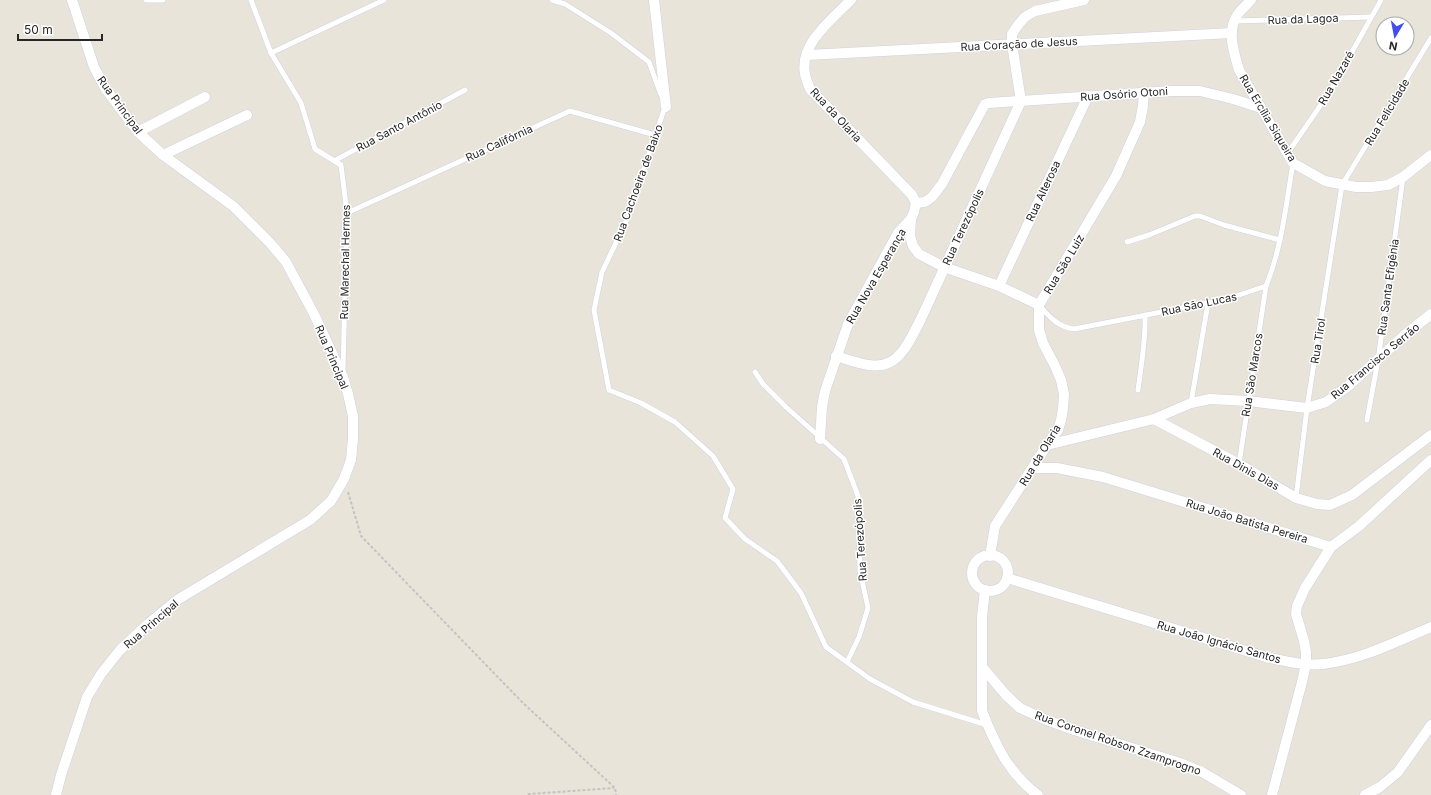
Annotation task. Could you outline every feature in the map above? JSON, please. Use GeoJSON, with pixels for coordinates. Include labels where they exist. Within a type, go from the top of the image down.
{"type":"FeatureCollection","features":[{"type":"Feature","properties":{"kind":"street","name":"Rua Principal"},"geometry":{"type":"LineString","coordinates":[[56,795],[65,761],[87,697],[101,674],[120,650],[177,600],[310,520],[330,501],[344,479],[351,460],[354,438],[353,416],[343,376],[314,314],[286,262],[271,244],[234,206],[163,155],[138,132],[105,88],[94,67],[72,0]]}},
{"type":"Feature","properties":{"kind":"street"},"geometry":{"type":"LineString","coordinates":[[654,0],[666,107]]}},
{"type":"Feature","properties":{"kind":"street","name":"Rua da Olaria"},"geometry":{"type":"LineString","coordinates":[[851,0],[810,44],[804,65],[805,75],[810,89],[912,195],[916,203]]}},
{"type":"Feature","properties":{"kind":"street"},"geometry":{"type":"LineString","coordinates":[[1021,101],[1012,44],[1012,34],[1018,25],[1035,11],[1084,0]]}},
{"type":"Feature","properties":{"kind":"street","name":"Rua Ercília Siqueira"},"geometry":{"type":"LineString","coordinates":[[1251,0],[1238,14],[1234,21],[1232,33],[1233,46],[1239,70],[1293,163],[1325,181],[1342,185],[1371,187],[1388,185],[1403,177],[1431,154]]}},
{"type":"Feature","properties":{"kind":"street","name":"Rua Coração de Jesus"},"geometry":{"type":"LineString","coordinates":[[807,55],[1232,33]]}},
{"type":"Feature","properties":{"kind":"street","name":"Rua Osório Otoni"},"geometry":{"type":"LineString","coordinates":[[916,203],[925,202],[932,198],[942,184],[985,104],[1144,92],[1200,91],[1261,108]]}},
{"type":"Feature","properties":{"kind":"street","name":"Rua São Luiz"},"geometry":{"type":"LineString","coordinates":[[911,219],[910,236],[913,246],[919,254],[944,267],[999,286],[1039,305],[1116,176],[1140,122],[1144,92]]}},
{"type":"Feature","properties":{"kind":"street","name":"Rua Alterosa"},"geometry":{"type":"LineString","coordinates":[[999,286],[1088,96]]}},
{"type":"Feature","properties":{"kind":"street"},"geometry":{"type":"LineString","coordinates":[[138,132],[205,97]]}},
{"type":"Feature","properties":{"kind":"street","name":"Rua Terezópolis"},"geometry":{"type":"LineString","coordinates":[[836,356],[862,365],[874,366],[886,365],[901,354],[920,321],[1021,101]]}},
{"type":"Feature","properties":{"kind":"street"},"geometry":{"type":"LineString","coordinates":[[163,155],[247,115]]}},
{"type":"Feature","properties":{"kind":"street","name":"Rua Nova Esperança"},"geometry":{"type":"LineString","coordinates":[[820,439],[822,407],[825,391],[848,324],[898,233],[911,219],[916,203]]}},
{"type":"Feature","properties":{"kind":"street","name":"Rua da Olaria"},"geometry":{"type":"LineString","coordinates":[[990,556],[996,526],[1058,430],[1063,409],[1064,394],[1061,380],[1043,343],[1039,330],[1039,305]]}},
{"type":"Feature","properties":{"kind":"street","name":"Rua Francisco Serrão"},"geometry":{"type":"LineString","coordinates":[[1154,419],[1191,404],[1210,399],[1248,401],[1307,408],[1326,402],[1347,387],[1406,334],[1431,314]]}},
{"type":"Feature","properties":{"kind":"street"},"geometry":{"type":"LineString","coordinates":[[1047,445],[1154,419]]}},
{"type":"Feature","properties":{"kind":"street","name":"Rua Dinis Dias"},"geometry":{"type":"LineString","coordinates":[[1154,419],[1239,464],[1296,498],[1317,504],[1330,505],[1352,495],[1431,435]]}},
{"type":"Feature","properties":{"kind":"street"},"geometry":{"type":"LineString","coordinates":[[1272,795],[1306,664],[1304,641],[1296,614],[1297,606],[1305,588],[1332,548],[1360,526],[1431,460]]}},
{"type":"Feature","properties":{"kind":"street","name":"Rua João Batista Pereira"},"geometry":{"type":"LineString","coordinates":[[1033,468],[1057,468],[1103,477],[1332,548]]}},
{"type":"Feature","properties":{"kind":"street"},"geometry":{"type":"LineString","coordinates":[[990,556],[996,557],[1004,563],[1008,573],[1007,578],[1001,587],[996,590],[985,590],[976,584],[972,574],[975,563],[979,559],[990,556]]}},
{"type":"Feature","properties":{"kind":"street","name":"Rua João Ignácio Santos"},"geometry":{"type":"LineString","coordinates":[[1007,578],[1266,657],[1306,664],[1339,662],[1367,653],[1431,627]]}},
{"type":"Feature","properties":{"kind":"street"},"geometry":{"type":"LineString","coordinates":[[985,590],[982,617],[982,711],[987,725],[1009,767],[1026,786],[1038,795]]}},
{"type":"Feature","properties":{"kind":"street","name":"Rua Coronel Robson Zzamprogno"},"geometry":{"type":"LineString","coordinates":[[983,668],[1006,695],[1020,708],[1071,729],[1180,763],[1202,772],[1241,795]]}},
{"type":"Feature","properties":{"kind":"street"},"geometry":{"type":"LineString","coordinates":[[1365,795],[1380,787],[1398,772],[1431,725]]}},
{"type":"Feature","properties":{"kind":"lane"},"geometry":{"type":"LineString","coordinates":[[146,0],[163,0]]}},
{"type":"Feature","properties":{"kind":"lane","name":"Rua Marechal Hermes"},"geometry":{"type":"LineString","coordinates":[[251,0],[271,53],[301,103],[315,149],[341,165],[347,213],[343,376]]}},
{"type":"Feature","properties":{"kind":"lane"},"geometry":{"type":"LineString","coordinates":[[271,53],[384,0]]}},
{"type":"Feature","properties":{"kind":"lane"},"geometry":{"type":"LineString","coordinates":[[552,0],[565,4],[611,33],[649,62],[666,107]]}},
{"type":"Feature","properties":{"kind":"lane","name":"Rua Nazaré"},"geometry":{"type":"LineString","coordinates":[[1287,154],[1329,93],[1381,0]]}},
{"type":"Feature","properties":{"kind":"lane","name":"Rua da Lagoa"},"geometry":{"type":"LineString","coordinates":[[1234,21],[1371,17]]}},
{"type":"Feature","properties":{"kind":"lane","name":"Rua Felicidade"},"geometry":{"type":"LineString","coordinates":[[1342,185],[1431,38]]}},
{"type":"Feature","properties":{"kind":"lane","name":"Rua Santo Antônio"},"geometry":{"type":"LineString","coordinates":[[334,161],[465,90]]}},
{"type":"Feature","properties":{"kind":"lane","name":"Rua Cachoeira de Baixo"},"geometry":{"type":"LineString","coordinates":[[666,107],[625,224],[602,272],[594,310],[609,390],[641,403],[675,422],[713,456],[733,489],[725,518],[745,539],[777,561],[801,593],[826,647],[847,662]]}},
{"type":"Feature","properties":{"kind":"lane","name":"Rua Califórnia"},"geometry":{"type":"LineString","coordinates":[[347,213],[570,110],[655,135]]}},
{"type":"Feature","properties":{"kind":"lane"},"geometry":{"type":"LineString","coordinates":[[1266,286],[1273,269],[1280,240],[1293,163]]}},
{"type":"Feature","properties":{"kind":"lane","name":"Rua Santa Efigênia"},"geometry":{"type":"LineString","coordinates":[[1368,420],[1378,360],[1403,177]]}},
{"type":"Feature","properties":{"kind":"lane","name":"Rua Tirol"},"geometry":{"type":"LineString","coordinates":[[1296,498],[1307,408],[1342,185]]}},
{"type":"Feature","properties":{"kind":"lane"},"geometry":{"type":"LineString","coordinates":[[1127,242],[1149,235],[1195,216],[1200,216],[1224,225],[1280,240]]}},
{"type":"Feature","properties":{"kind":"lane","name":"Rua São Lucas"},"geometry":{"type":"LineString","coordinates":[[1039,305],[1054,321],[1065,328],[1074,329],[1229,299],[1266,286]]}},
{"type":"Feature","properties":{"kind":"lane","name":"Rua São Marcos"},"geometry":{"type":"LineString","coordinates":[[1239,464],[1266,286]]}},
{"type":"Feature","properties":{"kind":"lane"},"geometry":{"type":"LineString","coordinates":[[1191,404],[1208,303]]}},
{"type":"Feature","properties":{"kind":"lane"},"geometry":{"type":"LineString","coordinates":[[1138,390],[1143,354],[1145,315]]}},
{"type":"Feature","properties":{"kind":"lane","name":"Rua Terezópolis"},"geometry":{"type":"LineString","coordinates":[[755,372],[764,384],[820,439],[844,459],[858,496],[860,571],[868,608],[859,637],[847,662]]}},
{"type":"Feature","properties":{"kind":"lane"},"geometry":{"type":"LineString","coordinates":[[847,662],[870,679],[912,702],[987,725]]}},
{"type":"Feature","properties":{"kind":"path"},"geometry":{"type":"LineString","coordinates":[[344,479],[362,536],[523,703],[615,788],[616,795]]}},
{"type":"Feature","properties":{"kind":"path"},"geometry":{"type":"LineString","coordinates":[[528,795],[615,788]]}}]}
